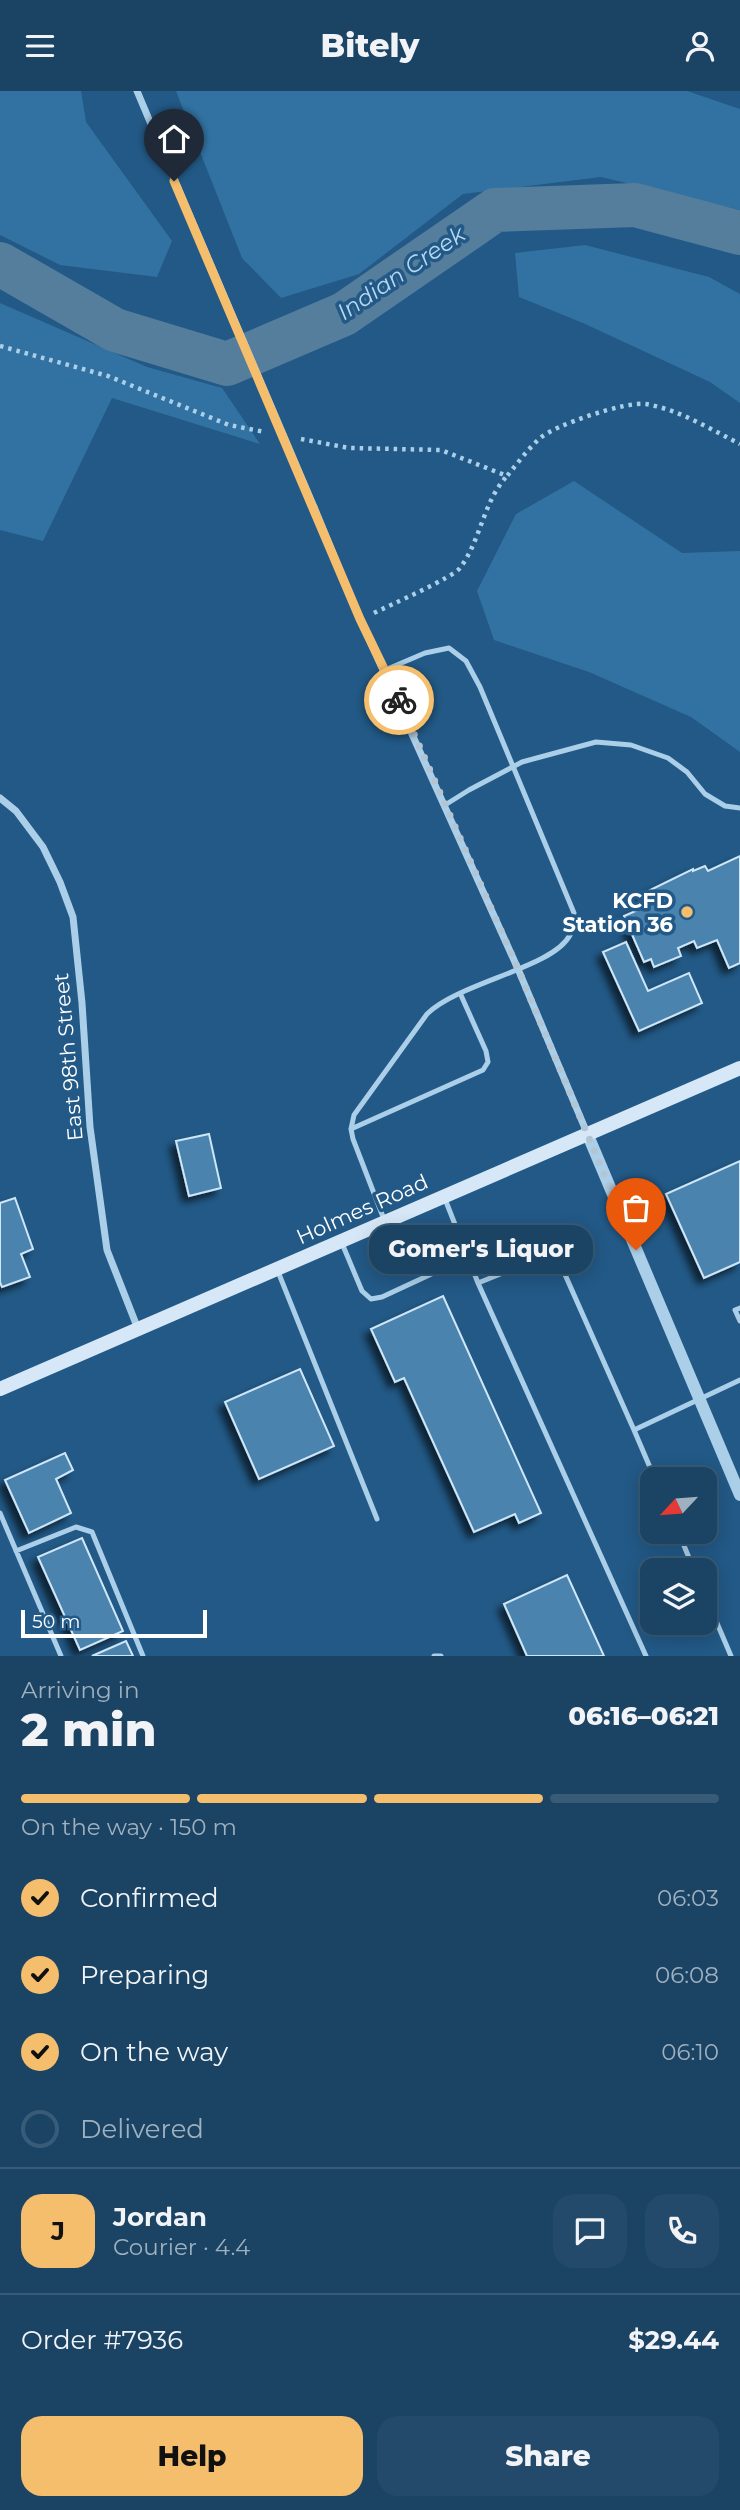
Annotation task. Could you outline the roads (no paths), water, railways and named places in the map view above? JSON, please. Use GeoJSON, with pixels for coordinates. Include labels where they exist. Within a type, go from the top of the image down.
{"type":"FeatureCollection","features":[{"type":"Feature","properties":{"kind":"main road","name":"Holmes Road"},"geometry":{"type":"LineString","coordinates":[[0,1389],[740,1068]]}},
{"type":"Feature","properties":{"kind":"street"},"geometry":{"type":"LineString","coordinates":[[138,91],[360,619],[518,969],[740,1495]]}},
{"type":"Feature","properties":{"kind":"street","name":"East 98th Street"},"geometry":{"type":"LineString","coordinates":[[0,798],[16,811],[43,847],[74,917],[90,1127],[107,1250],[138,1330]]}},
{"type":"Feature","properties":{"kind":"lane"},"geometry":{"type":"LineString","coordinates":[[385,670],[425,653],[449,649],[466,661],[514,766],[574,913],[570,937],[560,947],[518,969],[438,1004],[427,1014],[354,1115],[352,1139],[385,1222]]}},
{"type":"Feature","properties":{"kind":"lane"},"geometry":{"type":"LineString","coordinates":[[445,805],[522,762],[596,742],[631,745],[668,758],[687,772],[705,794],[725,806],[740,809]]}},
{"type":"Feature","properties":{"kind":"lane"},"geometry":{"type":"LineString","coordinates":[[351,1129],[483,1070],[488,1062],[486,1051],[460,993]]}},
{"type":"Feature","properties":{"kind":"lane"},"geometry":{"type":"LineString","coordinates":[[443,1196],[478,1283],[646,1656]]}},
{"type":"Feature","properties":{"kind":"lane"},"geometry":{"type":"LineString","coordinates":[[341,1241],[362,1291],[371,1299],[382,1297],[468,1257]]}},
{"type":"Feature","properties":{"kind":"lane"},"geometry":{"type":"LineString","coordinates":[[478,1283],[555,1252],[650,1467]]}},
{"type":"Feature","properties":{"kind":"lane"},"geometry":{"type":"LineString","coordinates":[[276,1269],[377,1519]]}},
{"type":"Feature","properties":{"kind":"lane"},"geometry":{"type":"LineString","coordinates":[[740,1308],[735,1310],[740,1321]]}},
{"type":"Feature","properties":{"kind":"lane"},"geometry":{"type":"LineString","coordinates":[[634,1430],[740,1380]]}},
{"type":"Feature","properties":{"kind":"lane"},"geometry":{"type":"LineString","coordinates":[[0,1513],[61,1656]]}},
{"type":"Feature","properties":{"kind":"lane"},"geometry":{"type":"LineString","coordinates":[[16,1551],[76,1527],[92,1532],[143,1656]]}},
{"type":"Feature","properties":{"kind":"lane"},"geometry":{"type":"LineString","coordinates":[[717,1623],[731,1656]]}},
{"type":"Feature","properties":{"kind":"lane"},"geometry":{"type":"LineString","coordinates":[[434,1656],[441,1656]]}},
{"type":"Feature","properties":{"kind":"waterway","name":"Indian Creek"},"geometry":{"type":"LineString","coordinates":[[0,264],[115,330],[227,364],[344,314],[495,210],[635,205],[740,233]]}},
{"type":"Feature","properties":{"kind":"place","name":"KCFD Station 36"},"geometry":{"type":"Point","coordinates":[687,912]}},
{"type":"Feature","properties":{"kind":"place","name":"Gomer's Liquor"},"geometry":{"type":"Point","coordinates":[636,1250]}}]}
